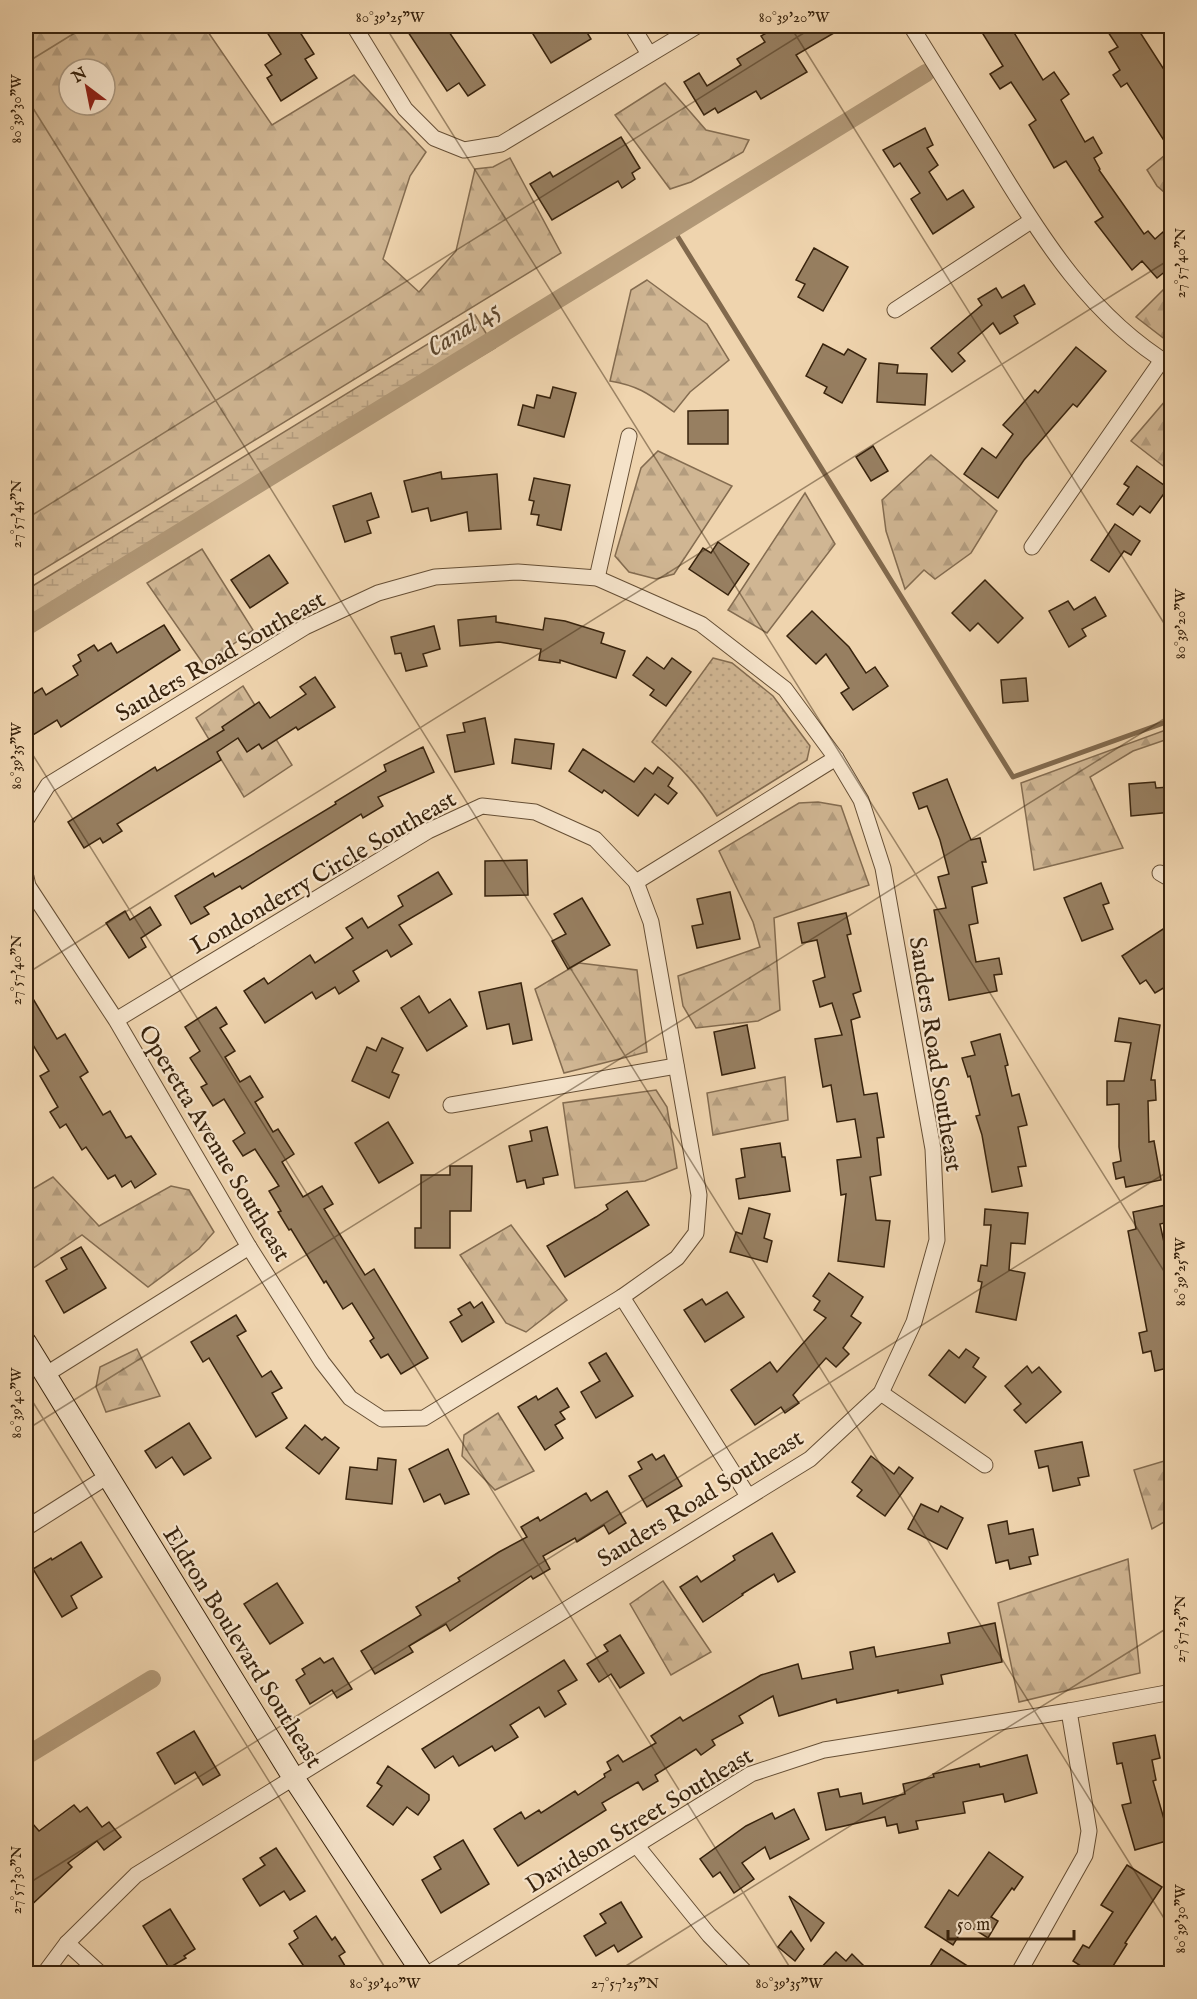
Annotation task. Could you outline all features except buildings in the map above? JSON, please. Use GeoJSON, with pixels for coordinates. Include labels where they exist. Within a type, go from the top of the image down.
{"type":"FeatureCollection","features":[{"type":"Feature","properties":{"kind":"street"},"geometry":{"type":"LineString","coordinates":[[354,26],[405,109],[434,138],[464,150],[501,144],[697,26]]}},
{"type":"Feature","properties":{"kind":"street"},"geometry":{"type":"LineString","coordinates":[[632,26],[650,54]]}},
{"type":"Feature","properties":{"kind":"street"},"geometry":{"type":"LineString","coordinates":[[911,26],[1032,221],[1067,271],[1094,303],[1124,331],[1167,363],[1032,547]]}},
{"type":"Feature","properties":{"kind":"street"},"geometry":{"type":"LineString","coordinates":[[895,310],[1032,221]]}},
{"type":"Feature","properties":{"kind":"street"},"geometry":{"type":"LineString","coordinates":[[597,578],[629,436]]}},
{"type":"Feature","properties":{"kind":"street","name":"Sauders Road Southeast"},"geometry":{"type":"LineString","coordinates":[[26,820],[48,785],[305,627],[378,593],[435,577],[519,573],[597,578],[701,624],[785,689],[836,758],[861,800],[882,868],[933,1149],[937,1240],[914,1322],[881,1393],[810,1459],[136,1875],[67,1944],[44,1974]]}},
{"type":"Feature","properties":{"kind":"street"},"geometry":{"type":"LineString","coordinates":[[636,882],[836,758]]}},
{"type":"Feature","properties":{"kind":"street","name":"Londonderry Circle Southeast"},"geometry":{"type":"LineString","coordinates":[[116,1020],[428,831],[482,806],[535,812],[595,839],[636,882],[651,922],[699,1195],[696,1233],[677,1258],[622,1297],[424,1418],[382,1419]]}},
{"type":"Feature","properties":{"kind":"street","name":"Operetta Avenue Southeast"},"geometry":{"type":"LineString","coordinates":[[26,877],[28,886],[116,1020],[249,1247],[322,1362],[350,1398],[382,1419]]}},
{"type":"Feature","properties":{"kind":"street"},"geometry":{"type":"LineString","coordinates":[[451,1105],[676,1066]]}},
{"type":"Feature","properties":{"kind":"street"},"geometry":{"type":"LineString","coordinates":[[45,1375],[249,1247]]}},
{"type":"Feature","properties":{"kind":"street"},"geometry":{"type":"LineString","coordinates":[[622,1297],[748,1496]]}},
{"type":"Feature","properties":{"kind":"street","name":"Eldron Boulevard Southeast"},"geometry":{"type":"LineString","coordinates":[[26,1343],[293,1777],[426,1974]]}},
{"type":"Feature","properties":{"kind":"street"},"geometry":{"type":"LineString","coordinates":[[881,1393],[985,1465]]}},
{"type":"Feature","properties":{"kind":"street"},"geometry":{"type":"LineString","coordinates":[[26,1528],[108,1476]]}},
{"type":"Feature","properties":{"kind":"street","name":"Davidson Street Southeast"},"geometry":{"type":"LineString","coordinates":[[426,1974],[751,1774],[824,1750],[1069,1711],[1172,1692]]}},
{"type":"Feature","properties":{"kind":"street"},"geometry":{"type":"LineString","coordinates":[[1018,1974],[1086,1856],[1089,1831],[1069,1711]]}},
{"type":"Feature","properties":{"kind":"street"},"geometry":{"type":"LineString","coordinates":[[637,1846],[709,1935],[747,1974]]}},
{"type":"Feature","properties":{"kind":"street"},"geometry":{"type":"LineString","coordinates":[[67,1944],[101,1974]]}},
{"type":"Feature","properties":{"kind":"green space"},"geometry":{"type":"Polygon","coordinates":[[[26,26],[204,26],[272,125],[354,75],[426,152],[410,176],[383,259],[419,292],[456,251],[475,169],[493,167],[510,158],[561,253],[26,580],[26,26]]]}},
{"type":"Feature","properties":{"kind":"green space"},"geometry":{"type":"Polygon","coordinates":[[[665,83],[706,130],[749,140],[743,152],[691,182],[670,189],[615,115],[665,83]]]}},
{"type":"Feature","properties":{"kind":"green space"},"geometry":{"type":"Polygon","coordinates":[[[1171,150],[1171,198],[1157,186],[1147,170],[1171,150]]]}},
{"type":"Feature","properties":{"kind":"green space"},"geometry":{"type":"Polygon","coordinates":[[[647,280],[707,324],[729,360],[690,392],[674,412],[637,389],[610,381],[631,290],[647,280]]]}},
{"type":"Feature","properties":{"kind":"green space"},"geometry":{"type":"Polygon","coordinates":[[[1171,282],[1171,344],[1136,317],[1171,282]]]}},
{"type":"Feature","properties":{"kind":"green space"},"geometry":{"type":"Polygon","coordinates":[[[475,315],[495,348],[26,624],[26,590],[475,315]]]}},
{"type":"Feature","properties":{"kind":"green space"},"geometry":{"type":"Polygon","coordinates":[[[1172,399],[1171,472],[1131,441],[1166,400],[1172,399]]]}},
{"type":"Feature","properties":{"kind":"green space"},"geometry":{"type":"Polygon","coordinates":[[[658,451],[732,486],[674,574],[656,579],[629,572],[615,556],[641,468],[658,451]]]}},
{"type":"Feature","properties":{"kind":"green space"},"geometry":{"type":"Polygon","coordinates":[[[931,455],[997,511],[971,553],[935,579],[924,570],[905,589],[886,531],[882,500],[931,455]]]}},
{"type":"Feature","properties":{"kind":"green space"},"geometry":{"type":"Polygon","coordinates":[[[805,493],[835,544],[767,633],[728,610],[805,493]]]}},
{"type":"Feature","properties":{"kind":"green space"},"geometry":{"type":"Polygon","coordinates":[[[202,549],[253,630],[204,665],[147,583],[202,549]]]}},
{"type":"Feature","properties":{"kind":"green space"},"geometry":{"type":"Polygon","coordinates":[[[713,658],[732,663],[773,696],[810,746],[807,760],[717,816],[688,776],[652,742],[713,658]]]}},
{"type":"Feature","properties":{"kind":"green space"},"geometry":{"type":"Polygon","coordinates":[[[243,686],[292,765],[244,797],[196,718],[243,686]]]}},
{"type":"Feature","properties":{"kind":"green space"},"geometry":{"type":"Polygon","coordinates":[[[1171,728],[1171,738],[1133,751],[1090,777],[1123,848],[1034,870],[1021,783],[1171,728]]]}},
{"type":"Feature","properties":{"kind":"green space"},"geometry":{"type":"Polygon","coordinates":[[[818,802],[841,806],[869,885],[774,918],[780,1010],[758,1021],[696,1028],[683,1006],[678,976],[760,947],[753,922],[719,851],[799,803],[818,802]]]}},
{"type":"Feature","properties":{"kind":"green space"},"geometry":{"type":"Polygon","coordinates":[[[579,963],[637,970],[647,1052],[564,1073],[535,989],[579,963]]]}},
{"type":"Feature","properties":{"kind":"green space"},"geometry":{"type":"Polygon","coordinates":[[[785,1077],[788,1120],[713,1135],[707,1093],[785,1077]]]}},
{"type":"Feature","properties":{"kind":"green space"},"geometry":{"type":"Polygon","coordinates":[[[656,1090],[667,1107],[677,1168],[645,1181],[575,1188],[563,1103],[656,1090]]]}},
{"type":"Feature","properties":{"kind":"green space"},"geometry":{"type":"Polygon","coordinates":[[[53,1177],[99,1226],[171,1186],[189,1190],[214,1232],[199,1249],[148,1287],[82,1235],[26,1273],[26,1193],[53,1177]]]}},
{"type":"Feature","properties":{"kind":"green space"},"geometry":{"type":"Polygon","coordinates":[[[511,1225],[567,1300],[526,1332],[506,1323],[460,1255],[511,1225]]]}},
{"type":"Feature","properties":{"kind":"green space"},"geometry":{"type":"Polygon","coordinates":[[[137,1349],[160,1396],[106,1412],[96,1387],[100,1367],[137,1349]]]}},
{"type":"Feature","properties":{"kind":"green space"},"geometry":{"type":"Polygon","coordinates":[[[498,1413],[534,1471],[495,1490],[462,1456],[464,1435],[498,1413]]]}},
{"type":"Feature","properties":{"kind":"green space"},"geometry":{"type":"Polygon","coordinates":[[[1171,1459],[1171,1518],[1152,1529],[1134,1470],[1171,1459]]]}},
{"type":"Feature","properties":{"kind":"green space"},"geometry":{"type":"Polygon","coordinates":[[[1128,1559],[1140,1673],[1019,1702],[998,1603],[1128,1559]]]}},
{"type":"Feature","properties":{"kind":"green space"},"geometry":{"type":"Polygon","coordinates":[[[663,1581],[711,1652],[671,1675],[630,1604],[663,1581]]]}},
{"type":"Feature","properties":{"kind":"waterway","name":"Canal 45"},"geometry":{"type":"LineString","coordinates":[[26,627],[926,73]]}},
{"type":"Feature","properties":{"kind":"waterway"},"geometry":{"type":"LineString","coordinates":[[673,229],[1013,777],[1172,720]]}},
{"type":"Feature","properties":{"kind":"waterway"},"geometry":{"type":"LineString","coordinates":[[26,1756],[152,1679]]}}]}
